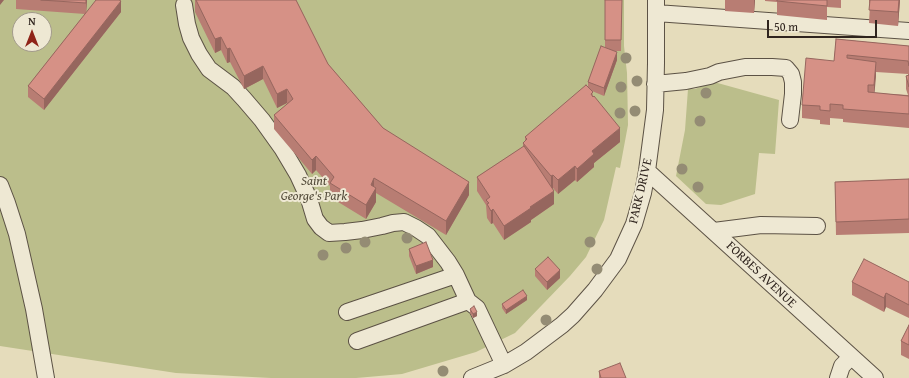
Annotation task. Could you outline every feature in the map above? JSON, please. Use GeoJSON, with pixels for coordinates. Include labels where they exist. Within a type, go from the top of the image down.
{"type":"FeatureCollection","features":[{"type":"Feature","properties":{"kind":"street"},"geometry":{"type":"LineString","coordinates":[[184,5],[191,38],[199,54],[209,69],[233,87],[244,99],[262,120],[282,148],[298,175],[309,199],[315,219],[321,227],[329,232],[345,232],[404,222],[428,236],[448,262],[468,301],[477,308],[504,365]]}},
{"type":"Feature","properties":{"kind":"street"},"geometry":{"type":"LineString","coordinates":[[656,6],[909,31]]}},
{"type":"Feature","properties":{"kind":"street","name":"PARK DRIVE"},"geometry":{"type":"LineString","coordinates":[[472,378],[504,365],[526,352],[562,325],[595,290],[618,259],[634,224],[643,193],[647,171],[655,110],[656,6]]}},
{"type":"Feature","properties":{"kind":"street"},"geometry":{"type":"LineString","coordinates":[[655,84],[686,81],[745,67],[786,68],[789,70],[793,82],[790,120]]}},
{"type":"Feature","properties":{"kind":"street","name":"FORBES AVENUE"},"geometry":{"type":"LineString","coordinates":[[647,171],[875,378]]}},
{"type":"Feature","properties":{"kind":"street"},"geometry":{"type":"LineString","coordinates":[[0,185],[17,234],[34,309],[46,378]]}},
{"type":"Feature","properties":{"kind":"street"},"geometry":{"type":"LineString","coordinates":[[714,231],[761,225],[817,226]]}},
{"type":"Feature","properties":{"kind":"street"},"geometry":{"type":"LineString","coordinates":[[347,312],[456,275]]}},
{"type":"Feature","properties":{"kind":"street"},"geometry":{"type":"LineString","coordinates":[[357,341],[468,301]]}},
{"type":"Feature","properties":{"kind":"street"},"geometry":{"type":"LineString","coordinates":[[838,378],[842,366],[850,356]]}},
{"type":"Feature","properties":{"kind":"green space","name":"Saint George's Park"},"geometry":{"type":"Polygon","coordinates":[[[0,0],[624,0],[624,46],[627,73],[628,125],[620,168],[616,167],[604,220],[586,257],[570,276],[515,333],[476,352],[402,374],[356,378],[271,378],[176,373],[0,346],[0,0]]]}},
{"type":"Feature","properties":{"kind":"green space"},"geometry":{"type":"Polygon","coordinates":[[[714,82],[779,100],[775,154],[759,153],[755,194],[721,205],[706,204],[676,176],[685,130],[688,89],[695,89],[714,82]]]}},
{"type":"Feature","properties":{"kind":"building"},"geometry":{"type":"Polygon","coordinates":[[[41,0],[86,0],[86,3],[41,0]]]}},
{"type":"Feature","properties":{"kind":"building"},"geometry":{"type":"Polygon","coordinates":[[[96,0],[121,1],[44,99],[28,86],[96,0]]]}},
{"type":"Feature","properties":{"kind":"building"},"geometry":{"type":"Polygon","coordinates":[[[196,0],[296,0],[328,64],[383,128],[469,182],[446,221],[374,178],[371,185],[376,188],[366,205],[330,183],[334,177],[316,156],[312,160],[274,115],[293,99],[287,89],[277,94],[263,66],[244,76],[230,48],[227,49],[221,37],[215,39],[196,0]]]}},
{"type":"Feature","properties":{"kind":"building"},"geometry":{"type":"Polygon","coordinates":[[[605,0],[622,0],[621,40],[605,40],[605,0]]]}},
{"type":"Feature","properties":{"kind":"building"},"geometry":{"type":"Polygon","coordinates":[[[827,0],[827,6],[777,1],[827,0]]]}},
{"type":"Feature","properties":{"kind":"building"},"geometry":{"type":"Polygon","coordinates":[[[870,0],[899,0],[898,12],[869,10],[870,0]]]}},
{"type":"Feature","properties":{"kind":"building"},"geometry":{"type":"Polygon","coordinates":[[[836,39],[909,46],[909,66],[908,61],[847,55],[847,58],[876,62],[874,85],[868,85],[868,92],[909,96],[909,114],[843,109],[843,105],[830,104],[830,111],[820,110],[820,106],[802,105],[806,58],[834,61],[836,39]]]}},
{"type":"Feature","properties":{"kind":"building"},"geometry":{"type":"Polygon","coordinates":[[[601,46],[617,52],[604,88],[588,82],[601,46]]]}},
{"type":"Feature","properties":{"kind":"building"},"geometry":{"type":"Polygon","coordinates":[[[909,75],[909,87],[906,76],[909,75]]]}},
{"type":"Feature","properties":{"kind":"building"},"geometry":{"type":"Polygon","coordinates":[[[586,85],[593,92],[591,94],[593,97],[594,96],[620,128],[592,151],[594,154],[577,169],[575,166],[558,180],[553,175],[551,176],[523,143],[527,139],[525,137],[586,85]]]}},
{"type":"Feature","properties":{"kind":"building"},"geometry":{"type":"Polygon","coordinates":[[[524,146],[554,191],[504,226],[493,209],[491,211],[487,204],[489,203],[486,200],[490,197],[477,177],[524,146]]]}},
{"type":"Feature","properties":{"kind":"building"},"geometry":{"type":"Polygon","coordinates":[[[909,179],[909,219],[836,222],[835,182],[909,179]]]}},
{"type":"Feature","properties":{"kind":"building"},"geometry":{"type":"Polygon","coordinates":[[[426,242],[433,260],[416,266],[409,249],[426,242]]]}},
{"type":"Feature","properties":{"kind":"building"},"geometry":{"type":"Polygon","coordinates":[[[548,257],[560,270],[547,282],[535,269],[548,257]]]}},
{"type":"Feature","properties":{"kind":"building"},"geometry":{"type":"Polygon","coordinates":[[[864,259],[909,282],[909,305],[886,293],[884,298],[852,282],[864,259]]]}},
{"type":"Feature","properties":{"kind":"building"},"geometry":{"type":"Polygon","coordinates":[[[523,290],[527,296],[506,310],[502,304],[523,290]]]}},
{"type":"Feature","properties":{"kind":"building"},"geometry":{"type":"Polygon","coordinates":[[[474,306],[477,312],[473,314],[470,309],[474,306]]]}},
{"type":"Feature","properties":{"kind":"building"},"geometry":{"type":"Polygon","coordinates":[[[909,325],[909,345],[901,341],[909,325]]]}},
{"type":"Feature","properties":{"kind":"building"},"geometry":{"type":"Polygon","coordinates":[[[620,363],[626,378],[601,378],[599,371],[620,363]]]}}]}
